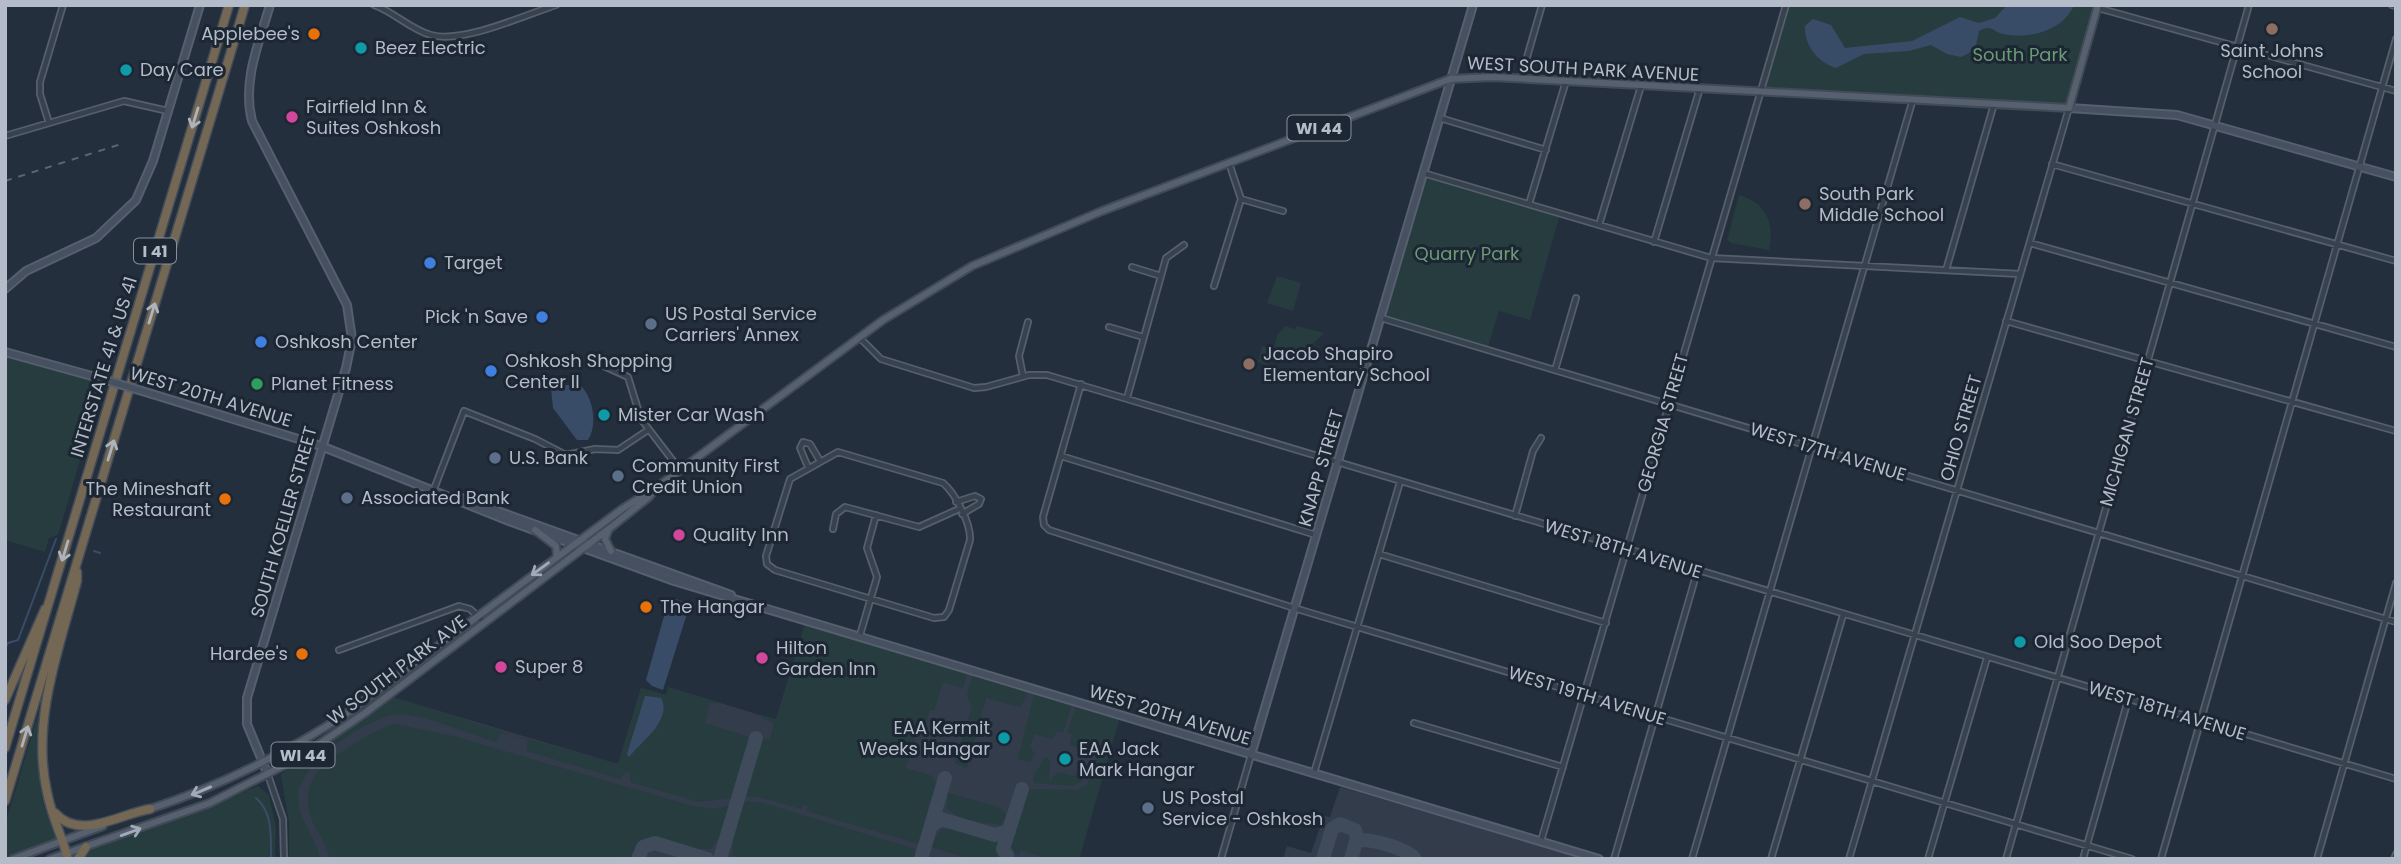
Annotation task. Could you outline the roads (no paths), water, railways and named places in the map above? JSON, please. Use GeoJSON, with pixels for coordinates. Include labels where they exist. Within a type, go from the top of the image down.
{"type":"FeatureCollection","features":[{"type":"Feature","properties":{"kind":"highway","name":"INTERSTATE 41 & US 41"},"geometry":{"type":"LineString","coordinates":[[49,604],[229,5]]}},
{"type":"Feature","properties":{"kind":"highway","name":"INTERSTATE 41 & US 41"},"geometry":{"type":"LineString","coordinates":[[76,567],[245,5]]}},
{"type":"Feature","properties":{"kind":"highway"},"geometry":{"type":"LineString","coordinates":[[67,856],[51,807],[42,761],[43,716],[77,581],[76,567]]}},
{"type":"Feature","properties":{"kind":"highway","name":"I 41"},"geometry":{"type":"LineString","coordinates":[[5,801],[76,567]]}},
{"type":"Feature","properties":{"kind":"highway"},"geometry":{"type":"LineString","coordinates":[[5,700],[40,615],[49,604]]}},
{"type":"Feature","properties":{"kind":"highway","name":"I 41"},"geometry":{"type":"LineString","coordinates":[[5,748],[49,604]]}},
{"type":"Feature","properties":{"kind":"highway"},"geometry":{"type":"LineString","coordinates":[[51,807],[62,820],[78,827],[150,809]]}},
{"type":"Feature","properties":{"kind":"highway"},"geometry":{"type":"LineString","coordinates":[[78,859],[86,847]]}},
{"type":"Feature","properties":{"kind":"main road","name":"OHIO STREET"},"geometry":{"type":"LineString","coordinates":[[2069,108],[2098,6]]}},
{"type":"Feature","properties":{"kind":"main road","name":"WEST SOUTH PARK AVENUE"},"geometry":{"type":"LineString","coordinates":[[510,603],[610,528],[649,497],[656,488],[859,337],[925,292],[993,256],[1450,79],[1566,81],[2069,108]]}},
{"type":"Feature","properties":{"kind":"main road","name":"WEST SOUTH PARK AVENUE"},"geometry":{"type":"LineString","coordinates":[[504,596],[647,491],[656,488]]}},
{"type":"Feature","properties":{"kind":"main road"},"geometry":{"type":"LineString","coordinates":[[610,528],[604,539],[611,551]]}},
{"type":"Feature","properties":{"kind":"main road"},"geometry":{"type":"LineString","coordinates":[[535,530],[556,545],[557,556]]}},
{"type":"Feature","properties":{"kind":"main road","name":"W SOUTH PARK AVE"},"geometry":{"type":"LineString","coordinates":[[62,841],[173,803],[264,764],[349,712],[504,596]]}},
{"type":"Feature","properties":{"kind":"main road","name":"W SOUTH PARK AVE"},"geometry":{"type":"LineString","coordinates":[[67,856],[186,813],[268,775],[334,736],[510,603]]}},
{"type":"Feature","properties":{"kind":"main road","name":"WI 44"},"geometry":{"type":"LineString","coordinates":[[13,859],[62,841]]}},
{"type":"Feature","properties":{"kind":"main road","name":"WI 44"},"geometry":{"type":"LineString","coordinates":[[50,859],[67,856]]}},
{"type":"Feature","properties":{"kind":"street"},"geometry":{"type":"LineString","coordinates":[[49,123],[40,94],[40,82],[63,5]]}},
{"type":"Feature","properties":{"kind":"street"},"geometry":{"type":"LineString","coordinates":[[5,289],[26,271],[96,238],[123,216],[145,182],[201,5]]}},
{"type":"Feature","properties":{"kind":"street","name":"SOUTH KOELLER STREET"},"geometry":{"type":"LineString","coordinates":[[268,775],[247,724],[247,698],[349,356],[351,322],[344,298],[252,121],[250,75],[270,5]]}},
{"type":"Feature","properties":{"kind":"street"},"geometry":{"type":"LineString","coordinates":[[374,5],[420,31],[444,37],[461,35],[556,5]]}},
{"type":"Feature","properties":{"kind":"street","name":"KNAPP STREET"},"geometry":{"type":"LineString","coordinates":[[1221,859],[1473,5]]}},
{"type":"Feature","properties":{"kind":"street"},"geometry":{"type":"LineString","coordinates":[[1520,79],[1542,5]]}},
{"type":"Feature","properties":{"kind":"street","name":"GEORGIA STREET"},"geometry":{"type":"LineString","coordinates":[[1541,841],[1786,5]]}},
{"type":"Feature","properties":{"kind":"street","name":"MICHIGAN STREET"},"geometry":{"type":"LineString","coordinates":[[2006,859],[2249,5]]}},
{"type":"Feature","properties":{"kind":"street"},"geometry":{"type":"LineString","coordinates":[[2098,6],[2396,92]]}},
{"type":"Feature","properties":{"kind":"street"},"geometry":{"type":"LineString","coordinates":[[2161,859],[2396,39]]}},
{"type":"Feature","properties":{"kind":"street"},"geometry":{"type":"LineString","coordinates":[[1529,204],[1566,81]]}},
{"type":"Feature","properties":{"kind":"street"},"geometry":{"type":"LineString","coordinates":[[1599,226],[1641,86]]}},
{"type":"Feature","properties":{"kind":"street"},"geometry":{"type":"LineString","coordinates":[[1654,242],[1700,88]]}},
{"type":"Feature","properties":{"kind":"street"},"geometry":{"type":"LineString","coordinates":[[1692,859],[1913,99]]}},
{"type":"Feature","properties":{"kind":"street"},"geometry":{"type":"LineString","coordinates":[[5,136],[124,101],[167,111]]}},
{"type":"Feature","properties":{"kind":"street"},"geometry":{"type":"LineString","coordinates":[[1946,270],[1994,104]]}},
{"type":"Feature","properties":{"kind":"street","name":"WEST SOUTH PARK AVENUE"},"geometry":{"type":"LineString","coordinates":[[2069,108],[2177,115],[2396,177]]}},
{"type":"Feature","properties":{"kind":"street","name":"OHIO STREET"},"geometry":{"type":"LineString","coordinates":[[1849,859],[2069,108]]}},
{"type":"Feature","properties":{"kind":"street"},"geometry":{"type":"LineString","coordinates":[[1440,118],[1546,150]]}},
{"type":"Feature","properties":{"kind":"street"},"geometry":{"type":"LineString","coordinates":[[1214,286],[1241,199],[1228,163]]}},
{"type":"Feature","properties":{"kind":"street"},"geometry":{"type":"LineString","coordinates":[[2052,164],[2396,261]]}},
{"type":"Feature","properties":{"kind":"street"},"geometry":{"type":"LineString","coordinates":[[1423,173],[1711,258],[2020,274]]}},
{"type":"Feature","properties":{"kind":"street"},"geometry":{"type":"LineString","coordinates":[[1241,199],[1283,211]]}},
{"type":"Feature","properties":{"kind":"street"},"geometry":{"type":"LineString","coordinates":[[2029,243],[2396,347]]}},
{"type":"Feature","properties":{"kind":"street"},"geometry":{"type":"LineString","coordinates":[[1127,398],[1161,276],[1169,255],[1184,245]]}},
{"type":"Feature","properties":{"kind":"street"},"geometry":{"type":"LineString","coordinates":[[1132,267],[1161,276]]}},
{"type":"Feature","properties":{"kind":"street"},"geometry":{"type":"LineString","coordinates":[[1556,370],[1577,299]]}},
{"type":"Feature","properties":{"kind":"street","name":"WEST 17TH AVENUE"},"geometry":{"type":"LineString","coordinates":[[1380,318],[2396,622]]}},
{"type":"Feature","properties":{"kind":"street"},"geometry":{"type":"LineString","coordinates":[[2006,321],[2396,431]]}},
{"type":"Feature","properties":{"kind":"street"},"geometry":{"type":"LineString","coordinates":[[1023,376],[1019,356],[1028,322]]}},
{"type":"Feature","properties":{"kind":"street"},"geometry":{"type":"LineString","coordinates":[[1109,327],[1143,337]]}},
{"type":"Feature","properties":{"kind":"street","name":"WEST 18TH AVENUE"},"geometry":{"type":"LineString","coordinates":[[859,337],[881,359],[968,386],[986,387],[1023,376],[1041,374],[1080,384],[1697,572],[2396,779]]}},
{"type":"Feature","properties":{"kind":"street","name":"WEST 20TH AVENUE"},"geometry":{"type":"LineString","coordinates":[[5,352],[321,446],[535,530],[589,543],[733,596],[1600,859]]}},
{"type":"Feature","properties":{"kind":"street"},"geometry":{"type":"LineString","coordinates":[[604,366],[628,377],[638,413],[680,471]]}},
{"type":"Feature","properties":{"kind":"street"},"geometry":{"type":"LineString","coordinates":[[1080,384],[1061,456],[1317,535]]}},
{"type":"Feature","properties":{"kind":"street"},"geometry":{"type":"LineString","coordinates":[[434,489],[464,411],[535,439],[566,455],[595,449],[618,450],[648,430]]}},
{"type":"Feature","properties":{"kind":"street"},"geometry":{"type":"LineString","coordinates":[[1515,516],[1533,452],[1541,438]]}},
{"type":"Feature","properties":{"kind":"street"},"geometry":{"type":"LineString","coordinates":[[808,467],[800,448],[803,442],[810,444],[820,461]]}},
{"type":"Feature","properties":{"kind":"street"},"geometry":{"type":"LineString","coordinates":[[838,452],[943,482],[956,502],[970,540],[948,613],[934,618],[775,570],[767,564],[766,556],[788,483],[793,475],[808,467],[838,452]]}},
{"type":"Feature","properties":{"kind":"street","name":"WEST 19TH AVENUE"},"geometry":{"type":"LineString","coordinates":[[1061,456],[1043,516],[1044,526],[1049,530],[1294,608],[2133,859]]}},
{"type":"Feature","properties":{"kind":"street"},"geometry":{"type":"LineString","coordinates":[[1314,774],[1400,482]]}},
{"type":"Feature","properties":{"kind":"street","name":"WEST 20TH AVENUE"},"geometry":{"type":"LineString","coordinates":[[446,494],[467,498],[577,542],[582,548],[666,578],[725,597],[733,596]]}},
{"type":"Feature","properties":{"kind":"street"},"geometry":{"type":"LineString","coordinates":[[833,529],[836,514],[845,508],[919,527],[979,504],[981,499],[975,496],[956,502]]}},
{"type":"Feature","properties":{"kind":"street"},"geometry":{"type":"LineString","coordinates":[[860,635],[877,574],[867,548],[876,515]]}},
{"type":"Feature","properties":{"kind":"street"},"geometry":{"type":"LineString","coordinates":[[1379,554],[1606,623]]}},
{"type":"Feature","properties":{"kind":"street"},"geometry":{"type":"LineString","coordinates":[[1614,859],[1697,572]]}},
{"type":"Feature","properties":{"kind":"street"},"geometry":{"type":"LineString","coordinates":[[2317,859],[2396,583]]}},
{"type":"Feature","properties":{"kind":"street"},"geometry":{"type":"LineString","coordinates":[[339,650],[451,608],[470,609],[484,622]]}},
{"type":"Feature","properties":{"kind":"street"},"geometry":{"type":"LineString","coordinates":[[1771,859],[1843,615]]}},
{"type":"Feature","properties":{"kind":"street"},"geometry":{"type":"LineString","coordinates":[[1928,859],[1987,657]]}},
{"type":"Feature","properties":{"kind":"street"},"geometry":{"type":"LineString","coordinates":[[2083,859],[2128,700]]}},
{"type":"Feature","properties":{"kind":"street"},"geometry":{"type":"LineString","coordinates":[[1413,723],[1563,767]]}},
{"type":"Feature","properties":{"kind":"street"},"geometry":{"type":"LineString","coordinates":[[268,775],[283,819],[284,859]]}},
{"type":"Feature","properties":{"kind":"water"},"geometry":{"type":"Polygon","coordinates":[[[2007,5],[2074,5],[2069,14],[2054,27],[2034,34],[2013,36],[1989,28],[1983,29],[1979,31],[1975,50],[1961,57],[1947,54],[1931,45],[1909,51],[1864,54],[1836,68],[1823,62],[1813,52],[1805,33],[1805,26],[1813,19],[1831,25],[1845,48],[1912,41],[1960,17],[1979,23],[1995,18],[2007,5]]]}},
{"type":"Feature","properties":{"kind":"water"},"geometry":{"type":"Polygon","coordinates":[[[580,385],[588,396],[593,411],[593,427],[588,440],[577,440],[553,408],[551,388],[580,385]]]}},
{"type":"Feature","properties":{"kind":"water"},"geometry":{"type":"Polygon","coordinates":[[[673,598],[690,604],[663,690],[652,686],[646,680],[668,602],[673,598]]]}},
{"type":"Feature","properties":{"kind":"water"},"geometry":{"type":"Polygon","coordinates":[[[645,696],[661,698],[663,714],[654,730],[629,757],[627,754],[645,696]]]}},
{"type":"Feature","properties":{"kind":"waterway"},"geometry":{"type":"LineString","coordinates":[[5,648],[8,643],[18,640],[56,539]]}},
{"type":"Feature","properties":{"kind":"waterway"},"geometry":{"type":"LineString","coordinates":[[94,551],[100,553]]}},
{"type":"Feature","properties":{"kind":"waterway"},"geometry":{"type":"LineString","coordinates":[[256,798],[266,810],[268,818],[271,859]]}},
{"type":"Feature","properties":{"kind":"railway"},"geometry":{"type":"LineString","coordinates":[[5,181],[121,144]]}},
{"type":"Feature","properties":{"kind":"place","name":"Saint Johns School"},"geometry":{"type":"Point","coordinates":[2272,29]}},
{"type":"Feature","properties":{"kind":"place","name":"Applebee's"},"geometry":{"type":"Point","coordinates":[314,34]}},
{"type":"Feature","properties":{"kind":"place","name":"Beez Electric"},"geometry":{"type":"Point","coordinates":[361,48]}},
{"type":"Feature","properties":{"kind":"place","name":"Day Care"},"geometry":{"type":"Point","coordinates":[126,70]}},
{"type":"Feature","properties":{"kind":"place","name":"Fairfield Inn & Suites Oshkosh"},"geometry":{"type":"Point","coordinates":[292,117]}},
{"type":"Feature","properties":{"kind":"place","name":"South Park Middle School"},"geometry":{"type":"Point","coordinates":[1805,204]}},
{"type":"Feature","properties":{"kind":"place","name":"Target"},"geometry":{"type":"Point","coordinates":[430,263]}},
{"type":"Feature","properties":{"kind":"place","name":"Pick 'n Save"},"geometry":{"type":"Point","coordinates":[542,317]}},
{"type":"Feature","properties":{"kind":"place","name":"US Postal Service Carriers' Annex"},"geometry":{"type":"Point","coordinates":[651,324]}},
{"type":"Feature","properties":{"kind":"place","name":"Oshkosh Center"},"geometry":{"type":"Point","coordinates":[261,342]}},
{"type":"Feature","properties":{"kind":"place","name":"Jacob Shapiro Elementary School"},"geometry":{"type":"Point","coordinates":[1249,364]}},
{"type":"Feature","properties":{"kind":"place","name":"Oshkosh Shopping Center II"},"geometry":{"type":"Point","coordinates":[491,371]}},
{"type":"Feature","properties":{"kind":"place","name":"Planet Fitness"},"geometry":{"type":"Point","coordinates":[257,384]}},
{"type":"Feature","properties":{"kind":"place","name":"Mister Car Wash"},"geometry":{"type":"Point","coordinates":[604,415]}},
{"type":"Feature","properties":{"kind":"place","name":"U.S. Bank"},"geometry":{"type":"Point","coordinates":[495,458]}},
{"type":"Feature","properties":{"kind":"place","name":"Community First Credit Union"},"geometry":{"type":"Point","coordinates":[618,476]}},
{"type":"Feature","properties":{"kind":"place","name":"Associated Bank"},"geometry":{"type":"Point","coordinates":[347,498]}},
{"type":"Feature","properties":{"kind":"place","name":"The Mineshaft Restaurant"},"geometry":{"type":"Point","coordinates":[225,499]}},
{"type":"Feature","properties":{"kind":"place","name":"Quality Inn"},"geometry":{"type":"Point","coordinates":[679,535]}},
{"type":"Feature","properties":{"kind":"place","name":"The Hangar"},"geometry":{"type":"Point","coordinates":[646,607]}},
{"type":"Feature","properties":{"kind":"place","name":"Old Soo Depot"},"geometry":{"type":"Point","coordinates":[2020,642]}},
{"type":"Feature","properties":{"kind":"place","name":"Hardee's"},"geometry":{"type":"Point","coordinates":[302,654]}},
{"type":"Feature","properties":{"kind":"place","name":"Hilton Garden Inn"},"geometry":{"type":"Point","coordinates":[762,658]}},
{"type":"Feature","properties":{"kind":"place","name":"Super 8"},"geometry":{"type":"Point","coordinates":[501,667]}},
{"type":"Feature","properties":{"kind":"place","name":"EAA Kermit Weeks Hangar"},"geometry":{"type":"Point","coordinates":[1004,738]}},
{"type":"Feature","properties":{"kind":"place","name":"EAA Jack Mark Hangar"},"geometry":{"type":"Point","coordinates":[1065,759]}},
{"type":"Feature","properties":{"kind":"place","name":"US Postal Service - Oshkosh"},"geometry":{"type":"Point","coordinates":[1148,808]}},
{"type":"Feature","properties":{"kind":"park label","name":"South Park"},"geometry":{"type":"Point","coordinates":[2020,55]}},
{"type":"Feature","properties":{"kind":"park label","name":"Quarry Park"},"geometry":{"type":"Point","coordinates":[1467,254]}}]}
